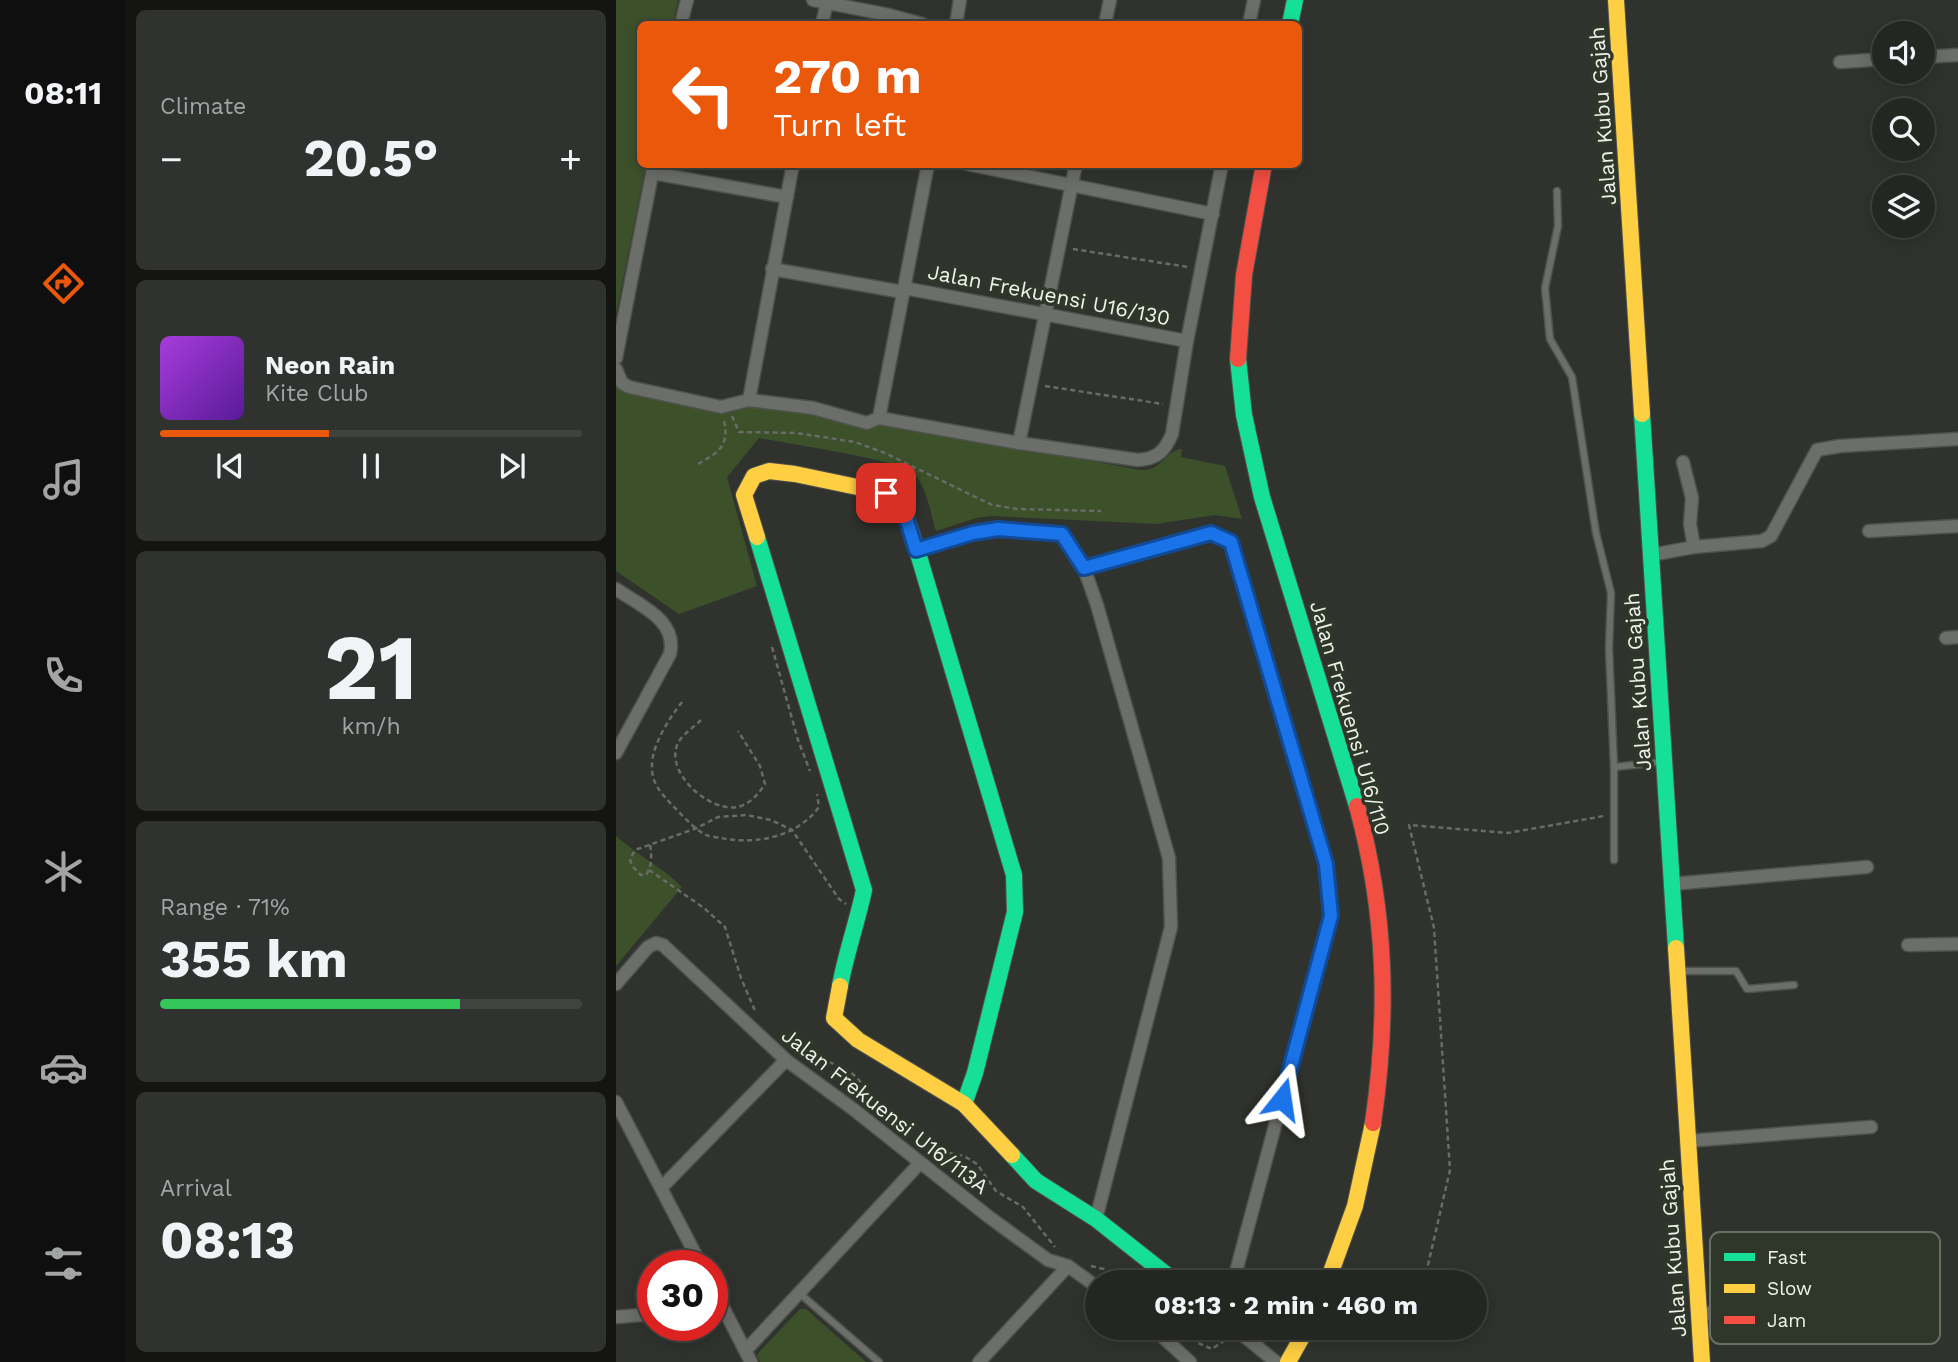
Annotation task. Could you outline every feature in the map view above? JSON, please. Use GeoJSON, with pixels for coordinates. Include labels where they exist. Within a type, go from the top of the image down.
{"type":"FeatureCollection","features":[{"type":"Feature","properties":{"kind":"street"},"geometry":{"type":"LineString","coordinates":[[682,21],[687,0]]}},
{"type":"Feature","properties":{"kind":"street"},"geometry":{"type":"LineString","coordinates":[[813,0],[911,21]]}},
{"type":"Feature","properties":{"kind":"street"},"geometry":{"type":"LineString","coordinates":[[956,21],[960,0]]}},
{"type":"Feature","properties":{"kind":"street"},"geometry":{"type":"LineString","coordinates":[[1106,21],[1110,0]]}},
{"type":"Feature","properties":{"kind":"street"},"geometry":{"type":"LineString","coordinates":[[1250,21],[1254,0]]}},
{"type":"Feature","properties":{"kind":"street"},"geometry":{"type":"LineString","coordinates":[[1291,21],[1295,0]]}},
{"type":"Feature","properties":{"kind":"street","name":"Jalan Kubu Gajah"},"geometry":{"type":"LineString","coordinates":[[1616,0],[1702,1362]]}},
{"type":"Feature","properties":{"kind":"street"},"geometry":{"type":"LineString","coordinates":[[823,21],[827,2]]}},
{"type":"Feature","properties":{"kind":"street"},"geometry":{"type":"LineString","coordinates":[[1935,56],[1958,55]]}},
{"type":"Feature","properties":{"kind":"street"},"geometry":{"type":"LineString","coordinates":[[1840,62],[1872,61]]}},
{"type":"Feature","properties":{"kind":"street"},"geometry":{"type":"LineString","coordinates":[[749,400],[792,168]]}},
{"type":"Feature","properties":{"kind":"street"},"geometry":{"type":"LineString","coordinates":[[879,418],[927,168]]}},
{"type":"Feature","properties":{"kind":"street"},"geometry":{"type":"LineString","coordinates":[[987,168],[1213,214]]}},
{"type":"Feature","properties":{"kind":"street"},"geometry":{"type":"LineString","coordinates":[[1019,443],[1075,168]]}},
{"type":"Feature","properties":{"kind":"street"},"geometry":{"type":"LineString","coordinates":[[616,369],[622,383],[629,387],[724,407],[749,400],[813,408],[867,423],[879,418],[1019,443],[1147,460],[1156,457],[1168,444],[1172,434],[1187,341],[1221,168]]}},
{"type":"Feature","properties":{"kind":"street","name":"Jalan Frekuensi U16/110"},"geometry":{"type":"LineString","coordinates":[[1263,168],[1241,286],[1237,349],[1240,389],[1267,514],[1360,819],[1381,921],[1384,1007],[1380,1073],[1372,1135],[1357,1197],[1333,1270]]}},
{"type":"Feature","properties":{"kind":"street"},"geometry":{"type":"LineString","coordinates":[[616,358],[654,169],[787,197]]}},
{"type":"Feature","properties":{"kind":"street","name":"Jalan Frekuensi U16/130"},"geometry":{"type":"LineString","coordinates":[[772,269],[1187,341]]}},
{"type":"Feature","properties":{"kind":"street"},"geometry":{"type":"LineString","coordinates":[[1651,555],[1694,547],[1762,541],[1771,536],[1817,450],[1840,446],[1958,439]]}},
{"type":"Feature","properties":{"kind":"street"},"geometry":{"type":"LineString","coordinates":[[1683,462],[1692,498],[1690,524],[1694,547]]}},
{"type":"Feature","properties":{"kind":"street"},"geometry":{"type":"LineString","coordinates":[[964,1104],[975,1073],[1015,912],[1014,875],[916,550],[902,505],[886,493],[769,471],[754,476],[744,495],[864,890],[859,915],[847,949],[834,1018],[858,1040],[964,1104],[1036,1181],[1096,1219],[1161,1270]]}},
{"type":"Feature","properties":{"kind":"street"},"geometry":{"type":"LineString","coordinates":[[1869,531],[1958,526]]}},
{"type":"Feature","properties":{"kind":"street"},"geometry":{"type":"LineString","coordinates":[[916,550],[973,533],[998,529],[1062,534],[1084,568],[1097,605],[1169,858],[1171,927],[1096,1219]]}},
{"type":"Feature","properties":{"kind":"street"},"geometry":{"type":"LineString","coordinates":[[1084,568],[1211,533],[1231,542],[1326,864],[1331,916],[1236,1270]]}},
{"type":"Feature","properties":{"kind":"street"},"geometry":{"type":"LineString","coordinates":[[616,589],[663,621],[671,638],[670,654],[616,753]]}},
{"type":"Feature","properties":{"kind":"street"},"geometry":{"type":"LineString","coordinates":[[1672,884],[1867,867]]}},
{"type":"Feature","properties":{"kind":"street","name":"Jalan Frekuensi U16/113A"},"geometry":{"type":"LineString","coordinates":[[616,984],[648,947],[656,943],[663,946],[920,1164],[1048,1260],[1068,1266],[1085,1278]]}},
{"type":"Feature","properties":{"kind":"street"},"geometry":{"type":"LineString","coordinates":[[1908,945],[1958,944]]}},
{"type":"Feature","properties":{"kind":"street"},"geometry":{"type":"LineString","coordinates":[[661,1188],[791,1057]]}},
{"type":"Feature","properties":{"kind":"street"},"geometry":{"type":"LineString","coordinates":[[616,1102],[693,1250]]}},
{"type":"Feature","properties":{"kind":"street"},"geometry":{"type":"LineString","coordinates":[[1687,1141],[1871,1126]]}},
{"type":"Feature","properties":{"kind":"street"},"geometry":{"type":"LineString","coordinates":[[616,1130],[630,1127]]}},
{"type":"Feature","properties":{"kind":"street"},"geometry":{"type":"LineString","coordinates":[[728,1323],[749,1356],[798,1292],[920,1164]]}},
{"type":"Feature","properties":{"kind":"street"},"geometry":{"type":"LineString","coordinates":[[979,1362],[1068,1266]]}},
{"type":"Feature","properties":{"kind":"street"},"geometry":{"type":"LineString","coordinates":[[1698,1315],[1710,1313]]}},
{"type":"Feature","properties":{"kind":"street"},"geometry":{"type":"LineString","coordinates":[[616,1317],[637,1315]]}},
{"type":"Feature","properties":{"kind":"street"},"geometry":{"type":"LineString","coordinates":[[1166,1340],[1190,1362]]}},
{"type":"Feature","properties":{"kind":"street"},"geometry":{"type":"LineString","coordinates":[[1248,1340],[1276,1362]]}},
{"type":"Feature","properties":{"kind":"street"},"geometry":{"type":"LineString","coordinates":[[1288,1362],[1300,1340]]}},
{"type":"Feature","properties":{"kind":"lane"},"geometry":{"type":"LineString","coordinates":[[1557,191],[1558,226],[1545,288],[1550,339],[1572,377],[1596,533],[1611,593],[1609,648],[1614,767],[1614,860]]}},
{"type":"Feature","properties":{"kind":"lane"},"geometry":{"type":"LineString","coordinates":[[1614,767],[1664,762]]}},
{"type":"Feature","properties":{"kind":"lane"},"geometry":{"type":"LineString","coordinates":[[1677,971],[1736,971],[1747,989],[1794,985]]}},
{"type":"Feature","properties":{"kind":"lane"},"geometry":{"type":"LineString","coordinates":[[798,1292],[879,1362]]}},
{"type":"Feature","properties":{"kind":"path"},"geometry":{"type":"LineString","coordinates":[[1059,247],[1202,270]]}},
{"type":"Feature","properties":{"kind":"path"},"geometry":{"type":"LineString","coordinates":[[1033,384],[1177,406]]}},
{"type":"Feature","properties":{"kind":"path"},"geometry":{"type":"LineString","coordinates":[[698,464],[719,452],[725,427],[724,407]]}},
{"type":"Feature","properties":{"kind":"path"},"geometry":{"type":"LineString","coordinates":[[724,407],[739,432],[797,433],[855,442],[885,453],[992,505],[1018,509],[1101,510]]}},
{"type":"Feature","properties":{"kind":"path"},"geometry":{"type":"LineString","coordinates":[[769,637],[798,740],[811,773]]}},
{"type":"Feature","properties":{"kind":"path"},"geometry":{"type":"LineString","coordinates":[[682,702],[666,722],[651,764],[655,787],[705,835],[732,840],[764,840],[792,830],[810,820],[819,807],[815,784]]}},
{"type":"Feature","properties":{"kind":"path"},"geometry":{"type":"LineString","coordinates":[[701,720],[678,743],[676,763],[686,781],[702,797],[725,808],[741,806],[757,796],[765,784],[760,766],[738,731]]}},
{"type":"Feature","properties":{"kind":"path"},"geometry":{"type":"LineString","coordinates":[[650,845],[649,870],[640,875],[630,859],[635,850],[697,828],[718,817],[746,815],[771,820],[792,830],[839,899],[859,915]]}},
{"type":"Feature","properties":{"kind":"path"},"geometry":{"type":"LineString","coordinates":[[1427,1270],[1450,1170],[1434,928],[1409,825],[1508,833],[1614,815]]}},
{"type":"Feature","properties":{"kind":"path"},"geometry":{"type":"LineString","coordinates":[[649,870],[704,908],[725,927],[741,978],[759,1019]]}},
{"type":"Feature","properties":{"kind":"path"},"geometry":{"type":"LineString","coordinates":[[791,1057],[838,1065],[854,1073],[865,1086],[878,1115]]}},
{"type":"Feature","properties":{"kind":"path"},"geometry":{"type":"LineString","coordinates":[[915,1145],[964,1156],[977,1164],[996,1191],[1023,1207],[1056,1248]]}},
{"type":"Feature","properties":{"kind":"path"},"geometry":{"type":"LineString","coordinates":[[1091,1266],[1105,1270]]}},
{"type":"Feature","properties":{"kind":"path"},"geometry":{"type":"LineString","coordinates":[[1193,1340],[1212,1349],[1223,1340]]}},
{"type":"Feature","properties":{"kind":"green space"},"geometry":{"type":"Polygon","coordinates":[[[616,0],[678,0],[674,21],[637,21],[637,168],[645,168],[616,315],[616,0]]]}},
{"type":"Feature","properties":{"kind":"green space"},"geometry":{"type":"Polygon","coordinates":[[[616,378],[629,393],[713,412],[728,410],[749,399],[820,410],[879,425],[898,424],[1140,470],[1156,466],[1174,451],[1182,449],[1181,457],[1225,466],[1242,519],[1215,515],[1156,524],[992,516],[976,518],[936,531],[925,492],[912,472],[864,457],[759,438],[727,477],[757,586],[679,614],[616,571],[616,378]]]}},
{"type":"Feature","properties":{"kind":"green space"},"geometry":{"type":"Polygon","coordinates":[[[616,836],[682,887],[616,966],[616,836]]]}},
{"type":"Feature","properties":{"kind":"green space"},"geometry":{"type":"Polygon","coordinates":[[[800,1309],[806,1309],[866,1362],[760,1362],[757,1355],[760,1351],[800,1309]]]}},
{"type":"Feature","properties":{"kind":"traffic: fast"},"geometry":{"type":"LineString","coordinates":[[1291,21],[1295,0]]}},
{"type":"Feature","properties":{"kind":"traffic: fast"},"geometry":{"type":"LineString","coordinates":[[1238,359],[1244,415],[1262,497],[1357,806]]}},
{"type":"Feature","properties":{"kind":"traffic: fast"},"geometry":{"type":"LineString","coordinates":[[1642,414],[1676,948]]}},
{"type":"Feature","properties":{"kind":"traffic: fast"},"geometry":{"type":"LineString","coordinates":[[894,499],[902,505],[917,550],[1014,875],[1015,912],[975,1073],[964,1104]]}},
{"type":"Feature","properties":{"kind":"traffic: fast"},"geometry":{"type":"LineString","coordinates":[[757,537],[864,890],[840,986]]}},
{"type":"Feature","properties":{"kind":"traffic: fast"},"geometry":{"type":"LineString","coordinates":[[1012,1155],[1036,1181],[1096,1219],[1161,1270]]}},
{"type":"Feature","properties":{"kind":"traffic: slow"},"geometry":{"type":"LineString","coordinates":[[1616,0],[1642,414]]}},
{"type":"Feature","properties":{"kind":"traffic: slow"},"geometry":{"type":"LineString","coordinates":[[757,537],[744,495],[754,476],[769,471],[886,493],[894,499]]}},
{"type":"Feature","properties":{"kind":"traffic: slow"},"geometry":{"type":"LineString","coordinates":[[1676,948],[1702,1362]]}},
{"type":"Feature","properties":{"kind":"traffic: slow"},"geometry":{"type":"LineString","coordinates":[[840,986],[834,1018],[858,1040],[964,1104],[1012,1155]]}},
{"type":"Feature","properties":{"kind":"traffic: slow"},"geometry":{"type":"LineString","coordinates":[[1332,1270],[1355,1206],[1373,1123]]}},
{"type":"Feature","properties":{"kind":"traffic: slow"},"geometry":{"type":"LineString","coordinates":[[1288,1362],[1300,1340]]}},
{"type":"Feature","properties":{"kind":"traffic: jam"},"geometry":{"type":"LineString","coordinates":[[1238,359],[1244,275],[1263,168]]}},
{"type":"Feature","properties":{"kind":"traffic: jam"},"geometry":{"type":"LineString","coordinates":[[1357,806],[1374,885],[1382,963],[1381,1042],[1373,1123]]}},
{"type":"Feature","properties":{"kind":"route"},"geometry":{"type":"LineString","coordinates":[[886,493],[902,505],[916,550],[973,533],[998,529],[1062,534],[1084,568],[1211,533],[1231,542],[1326,864],[1331,916],[1282,1099]]}}]}
